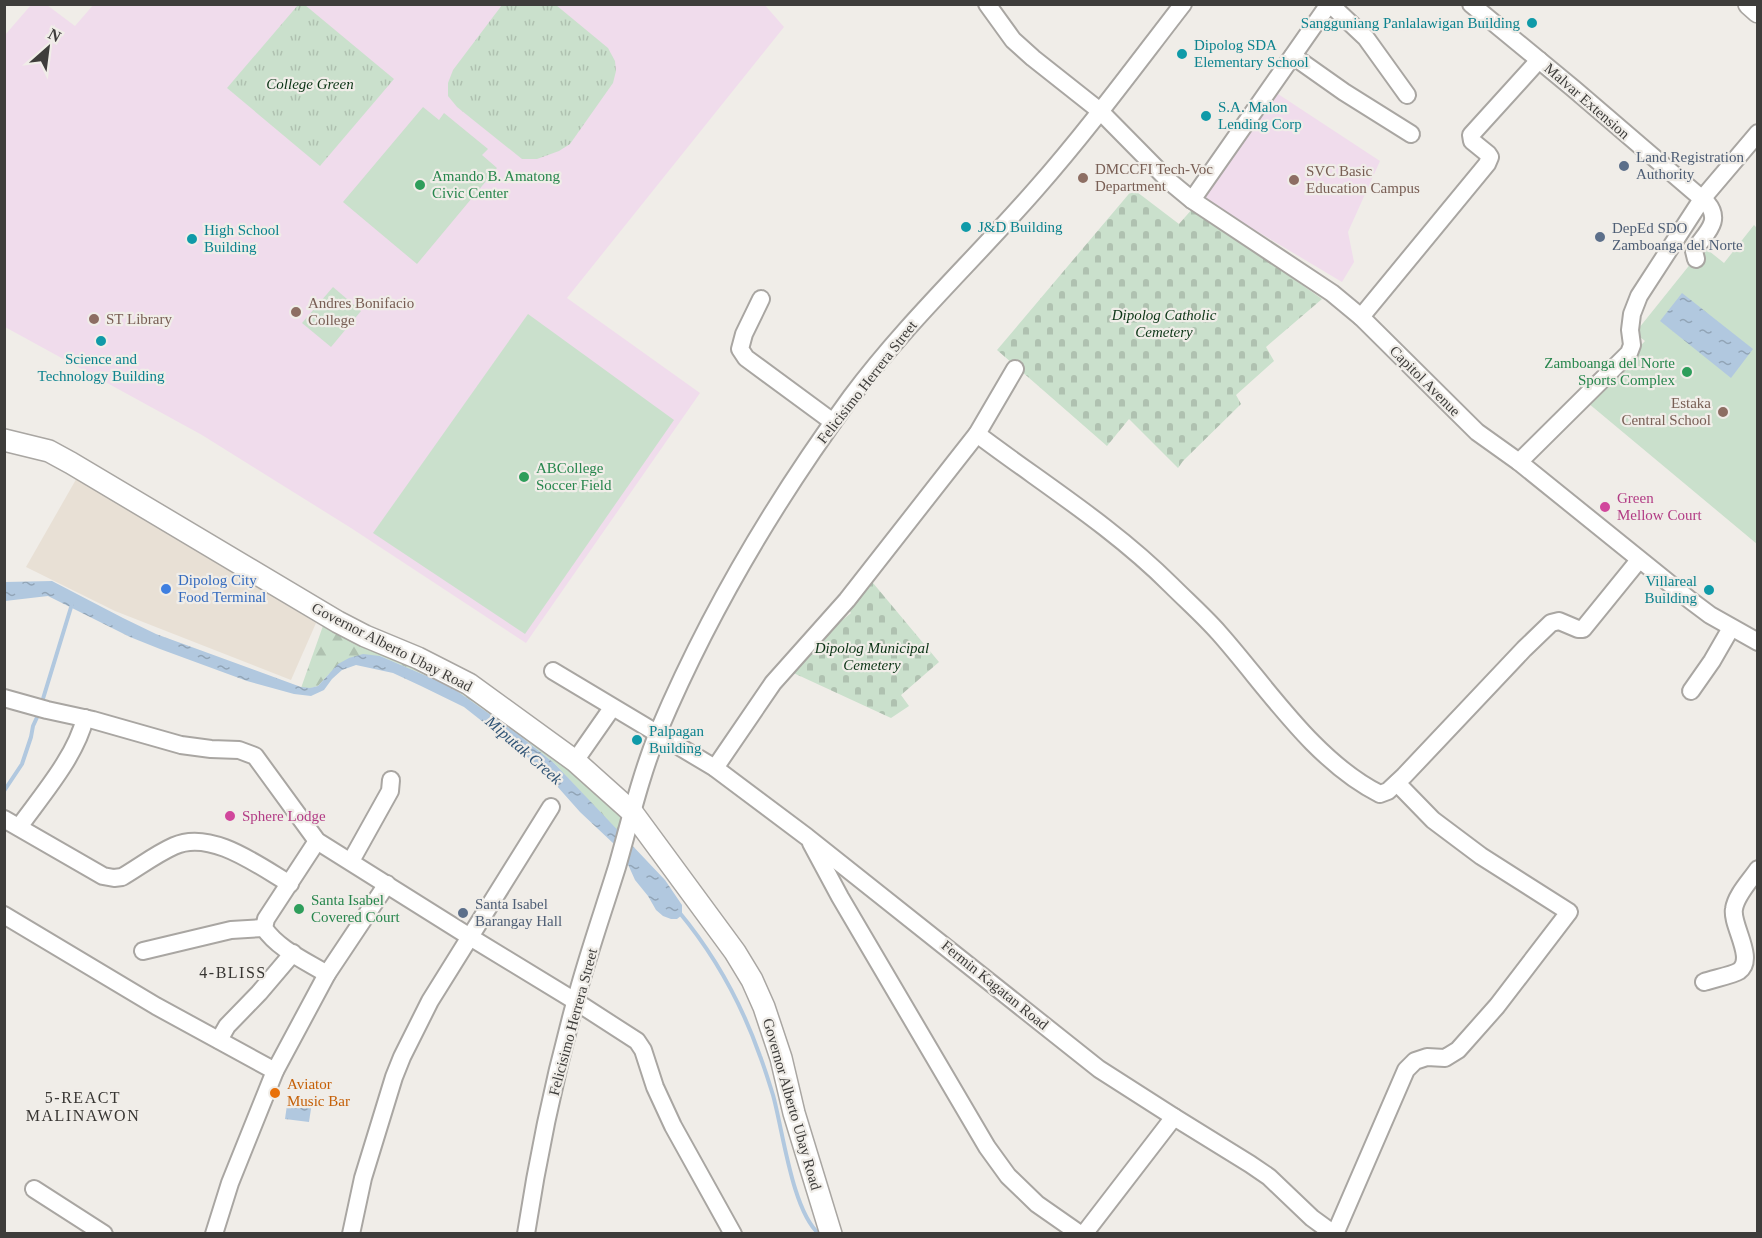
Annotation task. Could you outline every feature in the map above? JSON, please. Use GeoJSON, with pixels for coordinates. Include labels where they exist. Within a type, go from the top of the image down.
{"type":"FeatureCollection","features":[{"type":"Feature","properties":{"kind":"main road"},"geometry":{"type":"LineString","coordinates":[[1749,4],[1758,12]]}},
{"type":"Feature","properties":{"kind":"main road","name":"Governor Alberto Ubay Road"},"geometry":{"type":"LineString","coordinates":[[4,440],[49,451],[72,463],[338,622],[446,671],[469,684],[575,761],[632,812],[735,952],[760,998],[781,1058],[794,1113],[831,1233]]}},
{"type":"Feature","properties":{"kind":"street","name":"Capitol Avenue"},"geometry":{"type":"LineString","coordinates":[[987,4],[1013,40],[1100,111],[1169,181],[1192,200],[1332,293],[1361,317],[1477,432],[1519,462],[1690,600],[1731,628],[1758,642]]}},
{"type":"Feature","properties":{"kind":"street","name":"Felicisimo Herrera Street"},"geometry":{"type":"LineString","coordinates":[[526,1233],[534,1182],[575,1001],[632,812],[658,734],[708,627],[738,570],[799,471],[854,394],[906,329],[1036,189],[1183,4]]}},
{"type":"Feature","properties":{"kind":"street"},"geometry":{"type":"LineString","coordinates":[[1192,200],[1330,4],[1366,38],[1407,95]]}},
{"type":"Feature","properties":{"kind":"street","name":"Malvar Extension"},"geometry":{"type":"LineString","coordinates":[[1472,4],[1702,199]]}},
{"type":"Feature","properties":{"kind":"street"},"geometry":{"type":"LineString","coordinates":[[1293,56],[1344,92],[1411,134]]}},
{"type":"Feature","properties":{"kind":"street"},"geometry":{"type":"LineString","coordinates":[[1361,317],[1487,164],[1489,156],[1472,141],[1472,135],[1539,60]]}},
{"type":"Feature","properties":{"kind":"street"},"geometry":{"type":"LineString","coordinates":[[1519,462],[1629,353],[1632,345],[1630,330],[1632,314],[1640,296],[1702,199],[1758,134]]}},
{"type":"Feature","properties":{"kind":"street"},"geometry":{"type":"LineString","coordinates":[[1696,259],[1694,251],[1711,227],[1713,220],[1712,209],[1702,199]]}},
{"type":"Feature","properties":{"kind":"street"},"geometry":{"type":"LineString","coordinates":[[760,299],[744,334],[740,349],[746,358],[833,423]]}},
{"type":"Feature","properties":{"kind":"street"},"geometry":{"type":"LineString","coordinates":[[714,768],[773,683],[847,600],[977,434],[1015,369]]}},
{"type":"Feature","properties":{"kind":"street"},"geometry":{"type":"LineString","coordinates":[[977,434],[1100,522],[1140,555],[1219,633],[1302,732],[1351,777],[1380,794],[1388,791],[1397,783],[1515,657],[1551,623],[1559,621],[1583,629],[1640,561]]}},
{"type":"Feature","properties":{"kind":"street"},"geometry":{"type":"LineString","coordinates":[[1691,691],[1731,628]]}},
{"type":"Feature","properties":{"kind":"street","name":"Fermin Kagatan Road"},"geometry":{"type":"LineString","coordinates":[[553,671],[714,768],[807,837],[1100,1069],[1269,1177],[1312,1218],[1334,1233]]}},
{"type":"Feature","properties":{"kind":"street"},"geometry":{"type":"LineString","coordinates":[[4,698],[181,745],[239,750],[255,756],[317,841],[637,1041],[643,1050],[655,1087],[673,1126],[733,1233]]}},
{"type":"Feature","properties":{"kind":"street"},"geometry":{"type":"LineString","coordinates":[[575,761],[612,708]]}},
{"type":"Feature","properties":{"kind":"street"},"geometry":{"type":"LineString","coordinates":[[85,718],[62,766],[9,822],[103,876],[122,877],[176,845],[196,841],[218,845],[233,851],[290,884]]}},
{"type":"Feature","properties":{"kind":"street"},"geometry":{"type":"LineString","coordinates":[[351,861],[390,791],[391,780]]}},
{"type":"Feature","properties":{"kind":"street"},"geometry":{"type":"LineString","coordinates":[[1334,1233],[1406,1070],[1415,1061],[1427,1057],[1445,1058],[1458,1050],[1497,1006],[1569,912],[1481,856],[1433,820],[1397,783]]}},
{"type":"Feature","properties":{"kind":"street"},"geometry":{"type":"LineString","coordinates":[[351,1233],[363,1178],[402,1057],[430,1001],[551,807]]}},
{"type":"Feature","properties":{"kind":"street"},"geometry":{"type":"LineString","coordinates":[[807,837],[987,1148],[1008,1176],[1037,1204],[1082,1233],[1174,1117]]}},
{"type":"Feature","properties":{"kind":"street"},"geometry":{"type":"LineString","coordinates":[[317,841],[266,919],[264,928],[267,933],[293,953],[327,974]]}},
{"type":"Feature","properties":{"kind":"street"},"geometry":{"type":"LineString","coordinates":[[1704,982],[1740,970],[1744,965],[1746,958],[1734,919],[1734,910],[1736,903],[1758,869]]}},
{"type":"Feature","properties":{"kind":"street"},"geometry":{"type":"LineString","coordinates":[[214,1233],[230,1183],[275,1071],[327,974],[387,884]]}},
{"type":"Feature","properties":{"kind":"street"},"geometry":{"type":"LineString","coordinates":[[4,915],[156,1006],[275,1071]]}},
{"type":"Feature","properties":{"kind":"street"},"geometry":{"type":"LineString","coordinates":[[143,951],[231,930],[264,928]]}},
{"type":"Feature","properties":{"kind":"street"},"geometry":{"type":"LineString","coordinates":[[219,1040],[227,1026],[293,953]]}},
{"type":"Feature","properties":{"kind":"street"},"geometry":{"type":"LineString","coordinates":[[34,1189],[104,1233]]}},
{"type":"Feature","properties":{"kind":"shaded area","name":"Andres Bonifacio College"},"geometry":{"type":"Polygon","coordinates":[[[94,4],[764,4],[784,27],[567,298],[700,393],[526,643],[351,528],[202,435],[5,327],[5,35],[31,5],[47,5],[75,26],[94,4]]]}},
{"type":"Feature","properties":{"kind":"shaded area","name":"SVC Basic Education Campus"},"geometry":{"type":"Polygon","coordinates":[[[1278,94],[1380,161],[1348,232],[1354,262],[1342,282],[1203,199],[1278,94]]]}},
{"type":"Feature","properties":{"kind":"shaded area","name":"Dipolog City Food Terminal"},"geometry":{"type":"Polygon","coordinates":[[[78,476],[316,623],[291,680],[115,611],[26,567],[78,476]]]}},
{"type":"Feature","properties":{"kind":"green space","name":"College Green"},"geometry":{"type":"Polygon","coordinates":[[[298,5],[305,5],[394,79],[320,166],[227,88],[298,5]]]}},
{"type":"Feature","properties":{"kind":"green space"},"geometry":{"type":"Polygon","coordinates":[[[502,5],[556,5],[608,48],[615,61],[616,71],[613,83],[570,144],[559,151],[537,159],[522,159],[457,107],[448,96],[448,83],[453,70],[502,5]]]}},
{"type":"Feature","properties":{"kind":"green space","name":"Amando B. Amatong Civic Center"},"geometry":{"type":"Polygon","coordinates":[[[423,107],[439,120],[444,113],[488,149],[482,155],[497,168],[417,264],[343,202],[423,107]]]}},
{"type":"Feature","properties":{"kind":"green space","name":"Dipolog Catholic Cemetery"},"geometry":{"type":"Polygon","coordinates":[[[1133,189],[1179,224],[1193,208],[1322,299],[1266,347],[1274,361],[1236,395],[1241,404],[1178,468],[1129,419],[1107,446],[997,350],[1133,189]]]}},
{"type":"Feature","properties":{"kind":"green space","name":"Zamboanga del Norte Sports Complex"},"geometry":{"type":"Polygon","coordinates":[[[1754,225],[1757,228],[1757,544],[1588,403],[1645,341],[1635,333],[1704,247],[1724,263],[1754,225]]]}},
{"type":"Feature","properties":{"kind":"green space"},"geometry":{"type":"Polygon","coordinates":[[[333,287],[361,311],[331,347],[302,323],[333,287]]]}},
{"type":"Feature","properties":{"kind":"green space","name":"ABCollege Soccer Field"},"geometry":{"type":"Polygon","coordinates":[[[528,314],[674,420],[525,634],[373,533],[528,314]]]}},
{"type":"Feature","properties":{"kind":"green space","name":"Dipolog Municipal Cemetery"},"geometry":{"type":"Polygon","coordinates":[[[868,577],[939,662],[901,695],[909,706],[891,718],[787,670],[851,613],[845,604],[868,577]]]}},
{"type":"Feature","properties":{"kind":"green space"},"geometry":{"type":"Polygon","coordinates":[[[324,623],[474,693],[617,808],[623,824],[620,834],[554,763],[450,686],[380,656],[329,674],[318,686],[301,688],[324,623]]]}},
{"type":"Feature","properties":{"kind":"water"},"geometry":{"type":"Polygon","coordinates":[[[1682,293],[1753,349],[1731,378],[1660,321],[1682,293]]]}},
{"type":"Feature","properties":{"kind":"water"},"geometry":{"type":"Polygon","coordinates":[[[52,581],[156,634],[301,687],[318,686],[338,664],[363,654],[380,656],[450,686],[554,763],[665,880],[682,905],[682,915],[677,919],[671,919],[656,910],[614,844],[580,812],[540,767],[464,707],[393,673],[356,665],[342,670],[324,690],[311,696],[294,694],[247,681],[160,649],[130,637],[48,596],[5,601],[5,582],[52,581]]]}},
{"type":"Feature","properties":{"kind":"water"},"geometry":{"type":"Polygon","coordinates":[[[288,1098],[312,1102],[309,1122],[285,1119],[288,1098]]]}},
{"type":"Feature","properties":{"kind":"waterway"},"geometry":{"type":"LineString","coordinates":[[42,702],[72,604]]}},
{"type":"Feature","properties":{"kind":"waterway"},"geometry":{"type":"LineString","coordinates":[[4,791],[22,764],[39,713]]}},
{"type":"Feature","properties":{"kind":"waterway","name":"Miputak Creek"},"geometry":{"type":"LineString","coordinates":[[679,912],[704,945],[745,1018],[773,1095],[795,1189],[810,1223],[819,1234]]}},
{"type":"Feature","properties":{"kind":"place","name":"Sangguniang Panlalawigan Building"},"geometry":{"type":"Point","coordinates":[1532,23]}},
{"type":"Feature","properties":{"kind":"place","name":"Dipolog SDA Elementary School"},"geometry":{"type":"Point","coordinates":[1182,54]}},
{"type":"Feature","properties":{"kind":"place","name":"S.A. Malon Lending Corp"},"geometry":{"type":"Point","coordinates":[1206,116]}},
{"type":"Feature","properties":{"kind":"place","name":"Land Registration Authority"},"geometry":{"type":"Point","coordinates":[1624,166]}},
{"type":"Feature","properties":{"kind":"place","name":"DMCCFI Tech-Voc Department"},"geometry":{"type":"Point","coordinates":[1083,178]}},
{"type":"Feature","properties":{"kind":"place","name":"SVC Basic Education Campus"},"geometry":{"type":"Point","coordinates":[1294,180]}},
{"type":"Feature","properties":{"kind":"place","name":"Amando B. Amatong Civic Center"},"geometry":{"type":"Point","coordinates":[420,185]}},
{"type":"Feature","properties":{"kind":"place","name":"J&D Building"},"geometry":{"type":"Point","coordinates":[966,227]}},
{"type":"Feature","properties":{"kind":"place","name":"DepEd SDO Zamboanga del Norte"},"geometry":{"type":"Point","coordinates":[1600,237]}},
{"type":"Feature","properties":{"kind":"place","name":"High School Building"},"geometry":{"type":"Point","coordinates":[192,239]}},
{"type":"Feature","properties":{"kind":"place","name":"Andres Bonifacio College"},"geometry":{"type":"Point","coordinates":[296,312]}},
{"type":"Feature","properties":{"kind":"place","name":"ST Library"},"geometry":{"type":"Point","coordinates":[94,319]}},
{"type":"Feature","properties":{"kind":"place","name":"Science and Technology Building"},"geometry":{"type":"Point","coordinates":[101,341]}},
{"type":"Feature","properties":{"kind":"place","name":"Zamboanga del Norte Sports Complex"},"geometry":{"type":"Point","coordinates":[1687,372]}},
{"type":"Feature","properties":{"kind":"place","name":"Estaka Central School"},"geometry":{"type":"Point","coordinates":[1723,412]}},
{"type":"Feature","properties":{"kind":"place","name":"ABCollege Soccer Field"},"geometry":{"type":"Point","coordinates":[524,477]}},
{"type":"Feature","properties":{"kind":"place","name":"Green Mellow Court"},"geometry":{"type":"Point","coordinates":[1605,507]}},
{"type":"Feature","properties":{"kind":"place","name":"Dipolog City Food Terminal"},"geometry":{"type":"Point","coordinates":[166,589]}},
{"type":"Feature","properties":{"kind":"place","name":"Villareal Building"},"geometry":{"type":"Point","coordinates":[1709,590]}},
{"type":"Feature","properties":{"kind":"place","name":"Palpagan Building"},"geometry":{"type":"Point","coordinates":[637,740]}},
{"type":"Feature","properties":{"kind":"place","name":"Sphere Lodge"},"geometry":{"type":"Point","coordinates":[230,816]}},
{"type":"Feature","properties":{"kind":"place","name":"Santa Isabel Covered Court"},"geometry":{"type":"Point","coordinates":[299,909]}},
{"type":"Feature","properties":{"kind":"place","name":"Santa Isabel Barangay Hall"},"geometry":{"type":"Point","coordinates":[463,913]}},
{"type":"Feature","properties":{"kind":"place","name":"Aviator Music Bar"},"geometry":{"type":"Point","coordinates":[275,1093]}},
{"type":"Feature","properties":{"kind":"district","name":"4-BLISS"},"geometry":{"type":"Point","coordinates":[233,972]}},
{"type":"Feature","properties":{"kind":"district","name":"5-REACT MALINAWON"},"geometry":{"type":"Point","coordinates":[83,1106]}}]}
